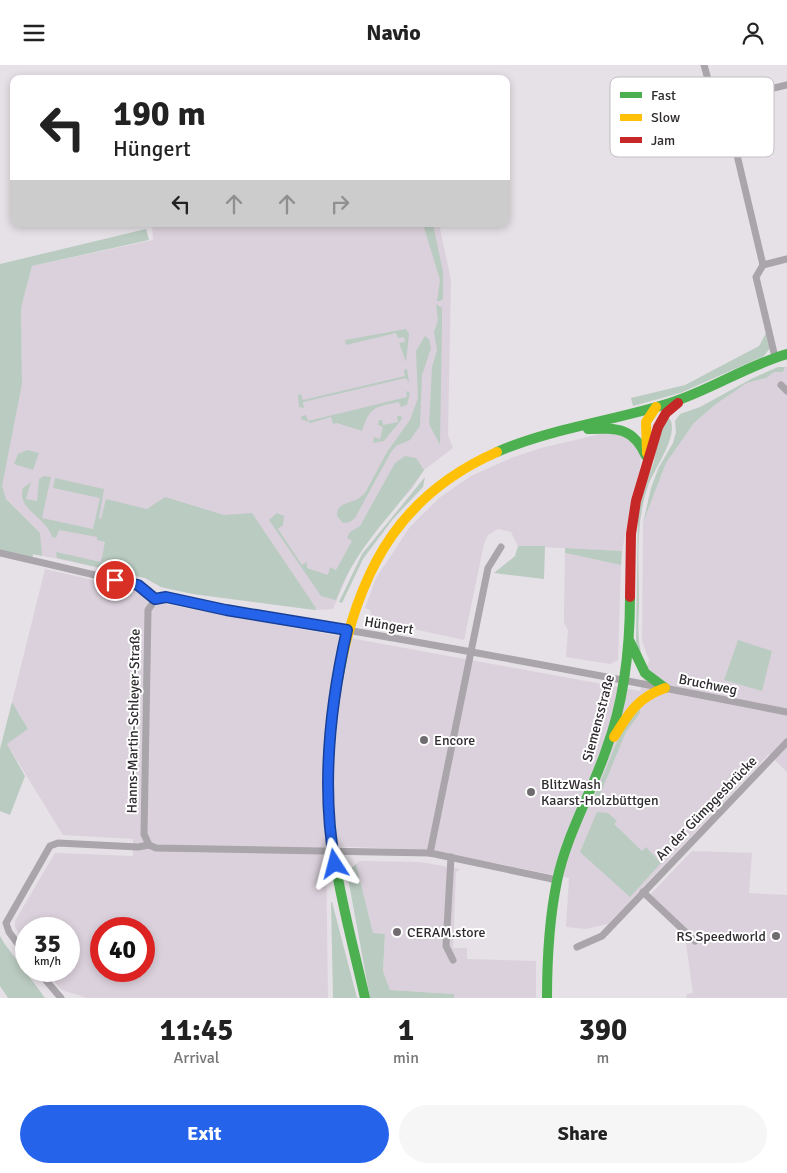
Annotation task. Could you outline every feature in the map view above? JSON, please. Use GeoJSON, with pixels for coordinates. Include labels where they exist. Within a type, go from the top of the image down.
{"type":"FeatureCollection","features":[{"type":"Feature","properties":{"kind":"street"},"geometry":{"type":"LineString","coordinates":[[774,88],[787,85]]}},
{"type":"Feature","properties":{"kind":"street"},"geometry":{"type":"LineString","coordinates":[[737,157],[763,265],[756,277],[775,357]]}},
{"type":"Feature","properties":{"kind":"street"},"geometry":{"type":"LineString","coordinates":[[763,265],[787,259]]}},
{"type":"Feature","properties":{"kind":"street"},"geometry":{"type":"LineString","coordinates":[[365,998],[329,826],[329,757],[338,680],[347,630],[359,591],[376,558],[401,522],[423,500],[447,480],[482,459],[523,442],[685,398],[775,357],[787,354]]}},
{"type":"Feature","properties":{"kind":"street","name":"Siemensstraße"},"geometry":{"type":"LineString","coordinates":[[547,998],[547,950],[557,879],[568,846],[607,749],[624,681],[629,638],[632,522],[658,427],[670,408],[685,398]]}},
{"type":"Feature","properties":{"kind":"street","name":"Siemensstraße"},"geometry":{"type":"LineString","coordinates":[[649,455],[645,423],[650,412],[657,407]]}},
{"type":"Feature","properties":{"kind":"street"},"geometry":{"type":"LineString","coordinates":[[569,429],[617,428],[625,430],[638,440],[649,455]]}},
{"type":"Feature","properties":{"kind":"street"},"geometry":{"type":"LineString","coordinates":[[430,853],[488,568],[501,547]]}},
{"type":"Feature","properties":{"kind":"street"},"geometry":{"type":"LineString","coordinates":[[0,553],[138,585],[155,599]]}},
{"type":"Feature","properties":{"kind":"street","name":"Hüngert"},"geometry":{"type":"LineString","coordinates":[[155,599],[166,597],[226,610],[471,652],[624,681]]}},
{"type":"Feature","properties":{"kind":"street","name":"Hanns-Martin-Schleyer-Straße"},"geometry":{"type":"LineString","coordinates":[[149,845],[144,834],[148,610],[155,599]]}},
{"type":"Feature","properties":{"kind":"street"},"geometry":{"type":"LineString","coordinates":[[629,638],[637,660],[645,673],[665,689]]}},
{"type":"Feature","properties":{"kind":"street","name":"Bruchweg"},"geometry":{"type":"LineString","coordinates":[[624,681],[787,712]]}},
{"type":"Feature","properties":{"kind":"street"},"geometry":{"type":"LineString","coordinates":[[607,749],[638,700],[654,691],[665,689]]}},
{"type":"Feature","properties":{"kind":"street","name":"An der Gümpgesbrücke"},"geometry":{"type":"LineString","coordinates":[[577,947],[602,936],[787,742]]}},
{"type":"Feature","properties":{"kind":"street"},"geometry":{"type":"LineString","coordinates":[[15,940],[9,932],[6,923],[50,846],[58,843],[138,847],[149,845],[156,848],[430,853],[557,879]]}},
{"type":"Feature","properties":{"kind":"street"},"geometry":{"type":"LineString","coordinates":[[452,857],[446,946],[453,960]]}},
{"type":"Feature","properties":{"kind":"street"},"geometry":{"type":"LineString","coordinates":[[643,892],[694,941]]}},
{"type":"Feature","properties":{"kind":"street"},"geometry":{"type":"LineString","coordinates":[[47,982],[60,998]]}},
{"type":"Feature","properties":{"kind":"shaded area"},"geometry":{"type":"Polygon","coordinates":[[[152,227],[440,227],[451,280],[448,435],[453,448],[424,470],[412,489],[393,508],[370,537],[350,569],[333,609],[315,610],[193,594],[161,587],[145,578],[33,554],[32,558],[0,551],[0,483],[22,384],[21,308],[32,266],[153,240],[152,227]]]}},
{"type":"Feature","properties":{"kind":"shaded area"},"geometry":{"type":"Polygon","coordinates":[[[785,367],[787,367],[787,772],[769,754],[608,924],[586,929],[566,927],[569,878],[430,850],[326,846],[328,998],[87,998],[62,990],[57,985],[55,982],[80,982],[80,917],[17,917],[55,853],[133,856],[133,839],[63,835],[7,744],[28,729],[12,702],[45,569],[136,590],[159,603],[640,691],[649,660],[642,641],[643,523],[666,463],[694,423],[716,404],[747,383],[766,378],[773,372],[783,372],[785,367]]]}},
{"type":"Feature","properties":{"kind":"shaded area"},"geometry":{"type":"Polygon","coordinates":[[[613,431],[632,439],[641,454],[640,469],[622,551],[518,546],[511,532],[498,529],[488,535],[484,544],[464,640],[377,621],[372,618],[370,610],[365,608],[376,578],[409,528],[439,498],[471,476],[511,458],[541,448],[613,431]]]}},
{"type":"Feature","properties":{"kind":"shaded area"},"geometry":{"type":"Polygon","coordinates":[[[565,553],[621,565],[618,660],[610,664],[566,657],[568,630],[564,623],[565,553]]]}},
{"type":"Feature","properties":{"kind":"shaded area"},"geometry":{"type":"Polygon","coordinates":[[[692,851],[752,853],[749,893],[787,895],[787,998],[686,998],[687,994],[693,993],[685,937],[646,899],[692,851]]]}},
{"type":"Feature","properties":{"kind":"shaded area"},"geometry":{"type":"Polygon","coordinates":[[[360,861],[420,862],[460,869],[456,872],[453,948],[467,948],[467,959],[536,961],[536,998],[454,998],[454,994],[390,990],[383,971],[385,934],[373,933],[356,864],[360,861]]]}},
{"type":"Feature","properties":{"kind":"green space"},"geometry":{"type":"Polygon","coordinates":[[[424,227],[434,227],[443,272],[443,299],[437,301],[440,280],[424,227]]]}},
{"type":"Feature","properties":{"kind":"green space"},"geometry":{"type":"Polygon","coordinates":[[[146,229],[149,240],[32,266],[21,308],[22,384],[2,486],[6,499],[40,533],[42,556],[33,554],[32,558],[0,551],[0,264],[146,229]]]}},
{"type":"Feature","properties":{"kind":"green space"},"geometry":{"type":"Polygon","coordinates":[[[436,304],[442,308],[440,445],[429,424],[432,367],[437,350],[434,332],[438,320],[436,304]]]}},
{"type":"Feature","properties":{"kind":"green space"},"geometry":{"type":"Polygon","coordinates":[[[406,329],[409,334],[406,362],[399,343],[405,342],[404,337],[398,338],[396,333],[346,345],[345,340],[406,329]]]}},
{"type":"Feature","properties":{"kind":"green space"},"geometry":{"type":"Polygon","coordinates":[[[766,333],[770,348],[764,356],[680,393],[633,406],[631,398],[685,385],[759,346],[766,333]]]}},
{"type":"Feature","properties":{"kind":"green space"},"geometry":{"type":"Polygon","coordinates":[[[425,336],[429,339],[431,348],[422,375],[420,426],[410,440],[396,446],[391,452],[355,518],[350,522],[343,523],[337,516],[338,509],[342,505],[358,499],[365,493],[387,452],[410,420],[418,398],[416,351],[425,336]]]}},
{"type":"Feature","properties":{"kind":"green space"},"geometry":{"type":"Polygon","coordinates":[[[778,367],[785,367],[783,372],[774,372],[766,378],[747,383],[716,404],[694,423],[666,463],[643,523],[651,488],[659,467],[673,443],[676,432],[675,421],[680,414],[700,407],[753,378],[778,367]]]}},
{"type":"Feature","properties":{"kind":"green space"},"geometry":{"type":"Polygon","coordinates":[[[407,369],[409,383],[406,378],[303,402],[304,408],[299,407],[298,395],[301,394],[303,400],[405,376],[404,370],[407,369]]]}},
{"type":"Feature","properties":{"kind":"green space"},"geometry":{"type":"Polygon","coordinates":[[[406,391],[410,393],[407,405],[401,407],[399,402],[374,409],[362,431],[337,423],[333,424],[331,417],[311,423],[301,419],[302,416],[306,415],[308,421],[407,397],[406,391]]]}},
{"type":"Feature","properties":{"kind":"green space"},"geometry":{"type":"Polygon","coordinates":[[[397,416],[401,416],[402,419],[384,441],[373,443],[374,437],[380,439],[383,427],[378,425],[379,420],[382,420],[383,425],[398,422],[397,416]]]}},
{"type":"Feature","properties":{"kind":"green space"},"geometry":{"type":"Polygon","coordinates":[[[666,419],[670,419],[672,426],[669,443],[648,486],[639,529],[638,630],[639,645],[643,659],[638,652],[636,641],[638,513],[654,462],[658,437],[666,419]]]}},
{"type":"Feature","properties":{"kind":"green space"},"geometry":{"type":"Polygon","coordinates":[[[27,450],[39,453],[33,470],[14,464],[18,454],[27,450]]]}},
{"type":"Feature","properties":{"kind":"green space"},"geometry":{"type":"Polygon","coordinates":[[[405,456],[416,458],[424,470],[354,562],[336,600],[321,596],[269,520],[277,513],[284,516],[283,525],[278,529],[302,565],[307,562],[307,568],[328,575],[330,567],[336,570],[352,541],[347,538],[350,532],[360,526],[395,463],[405,456]]]}},
{"type":"Feature","properties":{"kind":"green space"},"geometry":{"type":"Polygon","coordinates":[[[44,476],[51,477],[42,518],[93,529],[100,498],[53,488],[55,478],[104,489],[99,518],[101,519],[106,499],[147,509],[165,497],[224,515],[252,513],[316,608],[315,610],[193,594],[161,587],[145,578],[57,558],[56,552],[101,562],[105,542],[97,540],[97,537],[59,530],[56,538],[52,537],[49,530],[28,508],[22,495],[23,488],[31,482],[26,499],[37,501],[39,479],[44,476]]]}},
{"type":"Feature","properties":{"kind":"green space"},"geometry":{"type":"Polygon","coordinates":[[[425,477],[423,487],[393,519],[363,559],[342,603],[339,602],[362,554],[425,477]]]}},
{"type":"Feature","properties":{"kind":"green space"},"geometry":{"type":"Polygon","coordinates":[[[518,546],[545,546],[544,579],[494,573],[515,556],[518,546]]]}},
{"type":"Feature","properties":{"kind":"green space"},"geometry":{"type":"Polygon","coordinates":[[[565,548],[622,551],[621,565],[565,553],[565,548]]]}},
{"type":"Feature","properties":{"kind":"green space"},"geometry":{"type":"Polygon","coordinates":[[[738,640],[772,651],[762,691],[724,680],[738,640]]]}},
{"type":"Feature","properties":{"kind":"green space"},"geometry":{"type":"Polygon","coordinates":[[[12,702],[28,729],[7,744],[25,776],[10,815],[0,811],[0,749],[12,702]]]}},
{"type":"Feature","properties":{"kind":"green space"},"geometry":{"type":"Polygon","coordinates":[[[639,704],[640,713],[626,732],[596,804],[591,805],[623,727],[639,704]]]}},
{"type":"Feature","properties":{"kind":"green space"},"geometry":{"type":"Polygon","coordinates":[[[597,812],[608,813],[617,821],[614,824],[642,851],[646,847],[661,863],[630,897],[580,852],[597,812]]]}},
{"type":"Feature","properties":{"kind":"green space"},"geometry":{"type":"Polygon","coordinates":[[[356,864],[373,933],[385,934],[383,971],[390,990],[454,994],[454,998],[370,998],[347,872],[356,864]]]}},
{"type":"Feature","properties":{"kind":"green space"},"geometry":{"type":"Polygon","coordinates":[[[332,902],[357,998],[333,998],[332,902]]]}},
{"type":"Feature","properties":{"kind":"green space"},"geometry":{"type":"Polygon","coordinates":[[[0,936],[15,958],[15,982],[33,982],[45,998],[8,998],[0,986],[0,936]]]}},
{"type":"Feature","properties":{"kind":"traffic: fast"},"geometry":{"type":"LineString","coordinates":[[497,452],[539,437],[685,398],[757,365],[787,354]]}},
{"type":"Feature","properties":{"kind":"traffic: fast"},"geometry":{"type":"LineString","coordinates":[[588,429],[616,429],[630,434],[636,439],[646,456]]}},
{"type":"Feature","properties":{"kind":"traffic: fast"},"geometry":{"type":"LineString","coordinates":[[547,998],[549,939],[557,881],[566,848],[612,732],[622,694],[629,636],[630,597]]}},
{"type":"Feature","properties":{"kind":"traffic: fast"},"geometry":{"type":"LineString","coordinates":[[630,642],[645,673],[665,688]]}},
{"type":"Feature","properties":{"kind":"traffic: fast"},"geometry":{"type":"LineString","coordinates":[[342,659],[334,706],[329,754],[330,826],[339,886],[365,998]]}},
{"type":"Feature","properties":{"kind":"traffic: slow"},"geometry":{"type":"LineString","coordinates":[[647,453],[646,422],[656,407]]}},
{"type":"Feature","properties":{"kind":"traffic: slow"},"geometry":{"type":"LineString","coordinates":[[342,659],[362,592],[376,562],[392,535],[413,510],[436,488],[464,469],[497,452]]}},
{"type":"Feature","properties":{"kind":"traffic: slow"},"geometry":{"type":"LineString","coordinates":[[614,737],[629,714],[641,701],[665,688]]}},
{"type":"Feature","properties":{"kind":"traffic: jam"},"geometry":{"type":"LineString","coordinates":[[630,597],[631,534],[636,501],[658,427],[666,413],[678,403]]}},
{"type":"Feature","properties":{"kind":"place","name":"Encore"},"geometry":{"type":"Point","coordinates":[424,740]}},
{"type":"Feature","properties":{"kind":"place","name":"BlitzWash Kaarst-Holzbüttgen"},"geometry":{"type":"Point","coordinates":[531,792]}},
{"type":"Feature","properties":{"kind":"place","name":"CERAM.store"},"geometry":{"type":"Point","coordinates":[397,932]}},
{"type":"Feature","properties":{"kind":"place","name":"RS Speedworld"},"geometry":{"type":"Point","coordinates":[776,936]}},
{"type":"Feature","properties":{"kind":"route"},"geometry":{"type":"LineString","coordinates":[[115,580],[138,585],[147,590],[155,599],[166,597],[226,610],[347,630],[338,680],[329,757],[329,826],[335,864]]}}]}
